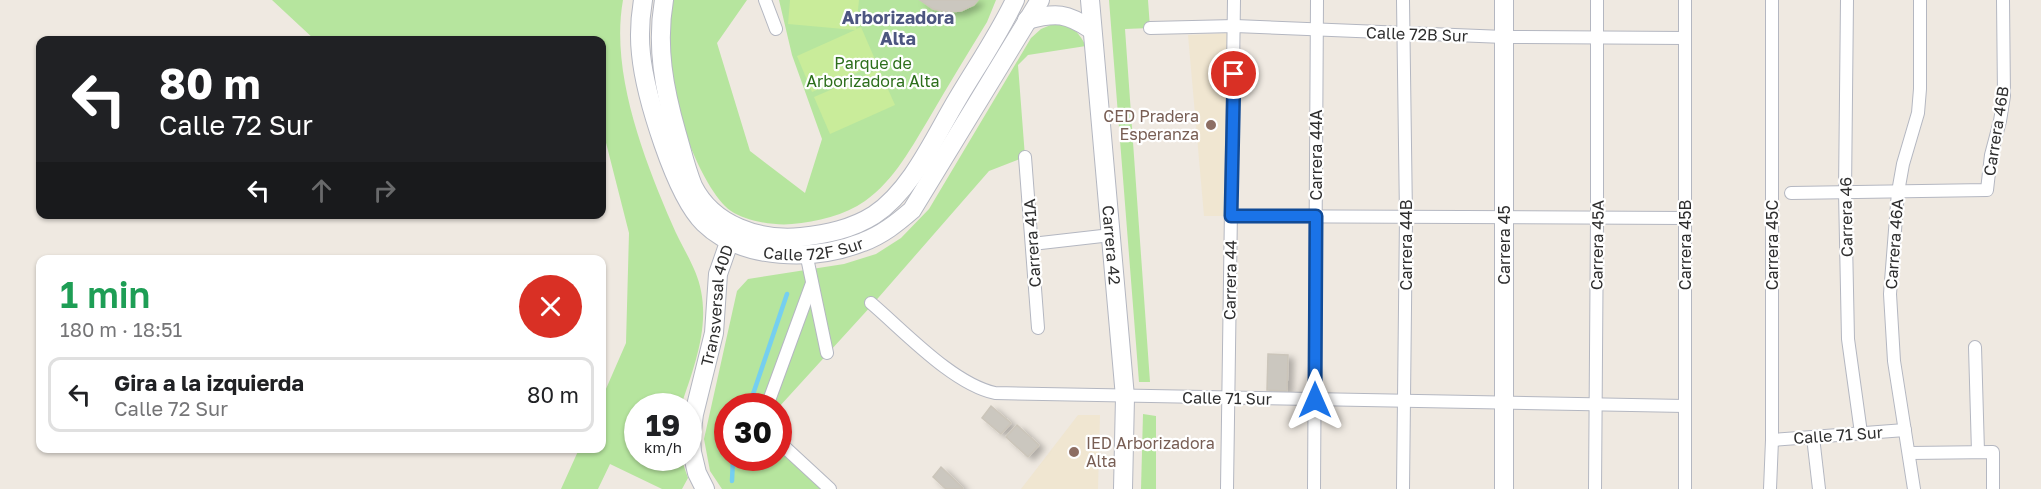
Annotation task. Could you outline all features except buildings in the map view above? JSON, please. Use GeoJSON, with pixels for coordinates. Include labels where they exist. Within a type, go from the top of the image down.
{"type":"FeatureCollection","features":[{"type":"Feature","properties":{"kind":"street","name":"Calle 72F Sur"},"geometry":{"type":"LineString","coordinates":[[643,0],[640,36],[643,72],[664,143],[683,193],[703,222],[772,254],[825,252],[863,242],[896,224],[912,210],[1040,0]]}},
{"type":"Feature","properties":{"kind":"street","name":"Calle 72F Sur"},"geometry":{"type":"LineString","coordinates":[[664,0],[660,43],[665,91],[685,164],[694,187],[732,234],[772,238],[837,231],[856,225],[890,203],[910,178],[990,46],[1015,0]]}},
{"type":"Feature","properties":{"kind":"street"},"geometry":{"type":"LineString","coordinates":[[765,0],[776,28]]}},
{"type":"Feature","properties":{"kind":"street","name":"Carrera 42"},"geometry":{"type":"LineString","coordinates":[[1090,0],[1125,397],[1123,489]]}},
{"type":"Feature","properties":{"kind":"street","name":"Carrera 44"},"geometry":{"type":"LineString","coordinates":[[1227,489],[1234,0]]}},
{"type":"Feature","properties":{"kind":"street","name":"Carrera 44A"},"geometry":{"type":"LineString","coordinates":[[1314,489],[1317,0]]}},
{"type":"Feature","properties":{"kind":"street","name":"Carrera 44B"},"geometry":{"type":"LineString","coordinates":[[1403,0],[1406,217],[1403,489]]}},
{"type":"Feature","properties":{"kind":"street","name":"Carrera 45"},"geometry":{"type":"LineString","coordinates":[[1504,0],[1504,489]]}},
{"type":"Feature","properties":{"kind":"street","name":"Carrera 45A"},"geometry":{"type":"LineString","coordinates":[[1595,489],[1597,0]]}},
{"type":"Feature","properties":{"kind":"street","name":"Carrera 45B"},"geometry":{"type":"LineString","coordinates":[[1684,489],[1685,0]]}},
{"type":"Feature","properties":{"kind":"street","name":"Carrera 45C"},"geometry":{"type":"LineString","coordinates":[[1770,489],[1772,0]]}},
{"type":"Feature","properties":{"kind":"street","name":"Carrera 46"},"geometry":{"type":"LineString","coordinates":[[1847,0],[1845,192],[1848,339],[1861,433]]}},
{"type":"Feature","properties":{"kind":"street","name":"Carrera 46A"},"geometry":{"type":"LineString","coordinates":[[1914,489],[1894,361],[1890,294],[1898,192],[1903,164],[1918,113],[1920,0]]}},
{"type":"Feature","properties":{"kind":"street","name":"Carrera 46B"},"geometry":{"type":"LineString","coordinates":[[1898,192],[1987,190],[1993,144],[2004,96],[2003,0]]}},
{"type":"Feature","properties":{"kind":"street"},"geometry":{"type":"LineString","coordinates":[[1027,20],[1048,15],[1068,15],[1092,30]]}},
{"type":"Feature","properties":{"kind":"street","name":"Calle 72B Sur"},"geometry":{"type":"LineString","coordinates":[[1150,28],[1235,27],[1504,37],[1685,38]]}},
{"type":"Feature","properties":{"kind":"street","name":"Carrera 41A"},"geometry":{"type":"LineString","coordinates":[[1025,157],[1038,328]]}},
{"type":"Feature","properties":{"kind":"street"},"geometry":{"type":"LineString","coordinates":[[1791,193],[1898,192]]}},
{"type":"Feature","properties":{"kind":"street"},"geometry":{"type":"LineString","coordinates":[[1231,216],[1685,218]]}},
{"type":"Feature","properties":{"kind":"street","name":"Transversal 40D"},"geometry":{"type":"LineString","coordinates":[[705,489],[692,452],[691,438],[694,414],[714,333],[718,274],[732,234]]}},
{"type":"Feature","properties":{"kind":"street"},"geometry":{"type":"LineString","coordinates":[[1032,244],[1111,236]]}},
{"type":"Feature","properties":{"kind":"street"},"geometry":{"type":"LineString","coordinates":[[806,253],[827,353]]}},
{"type":"Feature","properties":{"kind":"street"},"geometry":{"type":"LineString","coordinates":[[772,393],[812,283]]}},
{"type":"Feature","properties":{"kind":"street","name":"Calle 71 Sur"},"geometry":{"type":"LineString","coordinates":[[871,303],[951,372],[976,388],[1009,394],[1685,406]]}},
{"type":"Feature","properties":{"kind":"street"},"geometry":{"type":"LineString","coordinates":[[1975,347],[1978,452]]}},
{"type":"Feature","properties":{"kind":"street","name":"Calle 71 Sur"},"geometry":{"type":"LineString","coordinates":[[1772,440],[1905,430]]}},
{"type":"Feature","properties":{"kind":"street"},"geometry":{"type":"LineString","coordinates":[[1813,437],[1819,489]]}},
{"type":"Feature","properties":{"kind":"street"},"geometry":{"type":"LineString","coordinates":[[1910,453],[1993,452],[1993,489]]}},
{"type":"Feature","properties":{"kind":"street"},"geometry":{"type":"LineString","coordinates":[[792,454],[830,489]]}},
{"type":"Feature","properties":{"kind":"shaded area","name":"CED Pradera Esperanza"},"geometry":{"type":"Polygon","coordinates":[[[1230,33],[1224,216],[1204,216],[1188,35],[1230,33]]]}},
{"type":"Feature","properties":{"kind":"shaded area","name":"IED Arborizadora Alta"},"geometry":{"type":"Polygon","coordinates":[[[1078,415],[1100,415],[1098,489],[1021,489],[1078,415]]]}},
{"type":"Feature","properties":{"kind":"green space"},"geometry":{"type":"Polygon","coordinates":[[[272,0],[623,0],[620,28],[621,56],[632,115],[661,199],[696,274],[701,291],[703,320],[698,350],[685,393],[624,393],[624,471],[610,464],[598,489],[561,489],[577,453],[606,453],[606,389],[626,343],[629,233],[606,143],[606,36],[311,36],[272,0]]]}},
{"type":"Feature","properties":{"kind":"green space","name":"Parque de Arborizadora Alta"},"geometry":{"type":"Polygon","coordinates":[[[672,0],[747,0],[717,43],[750,151],[805,193],[822,139],[792,55],[779,0],[996,0],[987,22],[917,138],[885,183],[865,201],[840,214],[821,220],[785,224],[752,220],[731,211],[719,199],[697,162],[679,115],[668,71],[667,47],[672,0]]]}},
{"type":"Feature","properties":{"kind":"green space"},"geometry":{"type":"Polygon","coordinates":[[[790,0],[859,0],[856,29],[861,27],[877,64],[812,92],[797,56],[855,30],[788,24],[790,0]]]}},
{"type":"Feature","properties":{"kind":"green space"},"geometry":{"type":"Polygon","coordinates":[[[1109,0],[1148,0],[1150,28],[1125,29],[1150,382],[1139,382],[1109,0]]]}},
{"type":"Feature","properties":{"kind":"green space"},"geometry":{"type":"Polygon","coordinates":[[[1053,24],[1073,29],[1086,46],[1028,55],[1018,65],[1025,157],[989,171],[792,393],[714,393],[737,291],[748,279],[844,264],[876,254],[901,238],[929,209],[1031,38],[1041,29],[1053,24]]]}},
{"type":"Feature","properties":{"kind":"green space"},"geometry":{"type":"Polygon","coordinates":[[[879,69],[895,105],[830,134],[814,97],[879,69]]]}},
{"type":"Feature","properties":{"kind":"green space"},"geometry":{"type":"Polygon","coordinates":[[[714,394],[714,471],[792,471],[792,453],[829,489],[722,489],[710,471],[704,439],[714,394]]]}},
{"type":"Feature","properties":{"kind":"green space"},"geometry":{"type":"Polygon","coordinates":[[[1143,414],[1156,416],[1156,489],[1141,489],[1143,414]]]}},
{"type":"Feature","properties":{"kind":"green space"},"geometry":{"type":"Polygon","coordinates":[[[625,471],[686,471],[688,478],[682,489],[662,489],[625,471]]]}},
{"type":"Feature","properties":{"kind":"waterway"},"geometry":{"type":"LineString","coordinates":[[753,393],[787,294]]}},
{"type":"Feature","properties":{"kind":"waterway"},"geometry":{"type":"LineString","coordinates":[[732,471],[732,481]]}},
{"type":"Feature","properties":{"kind":"place","name":"CED Pradera Esperanza"},"geometry":{"type":"Point","coordinates":[1211,125]}},
{"type":"Feature","properties":{"kind":"place","name":"IED Arborizadora Alta"},"geometry":{"type":"Point","coordinates":[1074,452]}},
{"type":"Feature","properties":{"kind":"district","name":"Arborizadora Alta"},"geometry":{"type":"Point","coordinates":[898,27]}},
{"type":"Feature","properties":{"kind":"route"},"geometry":{"type":"LineString","coordinates":[[1234,74],[1231,216],[1316,216],[1315,400]]}}]}
